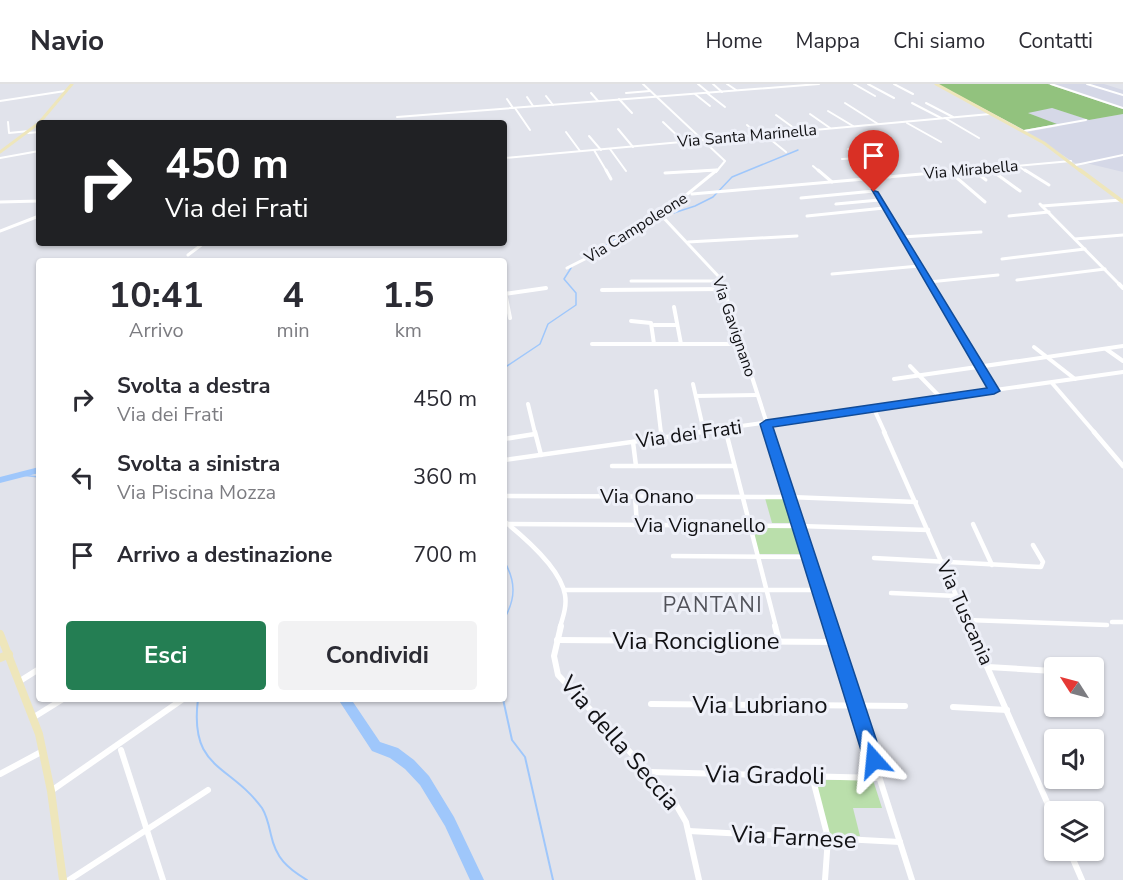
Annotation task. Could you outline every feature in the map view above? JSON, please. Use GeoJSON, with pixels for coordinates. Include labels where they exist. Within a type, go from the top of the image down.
{"type":"FeatureCollection","features":[{"type":"Feature","properties":{"kind":"main road"},"geometry":{"type":"LineString","coordinates":[[41,120],[72,84]]}},
{"type":"Feature","properties":{"kind":"main road"},"geometry":{"type":"LineString","coordinates":[[936,84],[1024,131],[1071,161],[1122,201]]}},
{"type":"Feature","properties":{"kind":"main road"},"geometry":{"type":"LineString","coordinates":[[0,152],[36,125]]}},
{"type":"Feature","properties":{"kind":"main road"},"geometry":{"type":"LineString","coordinates":[[0,634],[4,656],[20,681],[34,717],[43,751],[63,880]]}},
{"type":"Feature","properties":{"kind":"street"},"geometry":{"type":"LineString","coordinates":[[643,84],[725,160],[717,170],[665,173]]}},
{"type":"Feature","properties":{"kind":"street"},"geometry":{"type":"LineString","coordinates":[[698,84],[725,107]]}},
{"type":"Feature","properties":{"kind":"street"},"geometry":{"type":"LineString","coordinates":[[713,84],[722,92]]}},
{"type":"Feature","properties":{"kind":"street"},"geometry":{"type":"LineString","coordinates":[[727,84],[736,90]]}},
{"type":"Feature","properties":{"kind":"street"},"geometry":{"type":"LineString","coordinates":[[397,117],[819,84]]}},
{"type":"Feature","properties":{"kind":"street"},"geometry":{"type":"LineString","coordinates":[[854,84],[875,96]]}},
{"type":"Feature","properties":{"kind":"street"},"geometry":{"type":"LineString","coordinates":[[868,84],[894,98]]}},
{"type":"Feature","properties":{"kind":"street"},"geometry":{"type":"LineString","coordinates":[[894,84],[914,94]]}},
{"type":"Feature","properties":{"kind":"street"},"geometry":{"type":"LineString","coordinates":[[1051,84],[1123,108]]}},
{"type":"Feature","properties":{"kind":"street"},"geometry":{"type":"LineString","coordinates":[[1087,84],[1123,95]]}},
{"type":"Feature","properties":{"kind":"street"},"geometry":{"type":"LineString","coordinates":[[689,87],[710,106]]}},
{"type":"Feature","properties":{"kind":"street"},"geometry":{"type":"LineString","coordinates":[[663,89],[671,95]]}},
{"type":"Feature","properties":{"kind":"street"},"geometry":{"type":"LineString","coordinates":[[0,101],[65,91]]}},
{"type":"Feature","properties":{"kind":"street"},"geometry":{"type":"LineString","coordinates":[[626,93],[650,91]]}},
{"type":"Feature","properties":{"kind":"street"},"geometry":{"type":"LineString","coordinates":[[591,93],[598,101]]}},
{"type":"Feature","properties":{"kind":"street"},"geometry":{"type":"LineString","coordinates":[[546,96],[553,105]]}},
{"type":"Feature","properties":{"kind":"street"},"geometry":{"type":"LineString","coordinates":[[527,98],[533,106]]}},
{"type":"Feature","properties":{"kind":"street"},"geometry":{"type":"LineString","coordinates":[[507,99],[530,130]]}},
{"type":"Feature","properties":{"kind":"street"},"geometry":{"type":"LineString","coordinates":[[619,99],[632,114]]}},
{"type":"Feature","properties":{"kind":"street"},"geometry":{"type":"LineString","coordinates":[[844,103],[878,124]]}},
{"type":"Feature","properties":{"kind":"street"},"geometry":{"type":"LineString","coordinates":[[912,103],[979,138]]}},
{"type":"Feature","properties":{"kind":"street"},"geometry":{"type":"LineString","coordinates":[[926,103],[954,117]]}},
{"type":"Feature","properties":{"kind":"street"},"geometry":{"type":"LineString","coordinates":[[828,111],[854,126]]}},
{"type":"Feature","properties":{"kind":"street"},"geometry":{"type":"LineString","coordinates":[[810,114],[831,128]]}},
{"type":"Feature","properties":{"kind":"street","name":"Via Santa Marinella"},"geometry":{"type":"LineString","coordinates":[[507,158],[990,114]]}},
{"type":"Feature","properties":{"kind":"street"},"geometry":{"type":"LineString","coordinates":[[776,115],[798,131]]}},
{"type":"Feature","properties":{"kind":"street"},"geometry":{"type":"LineString","coordinates":[[1024,131],[1086,120]]}},
{"type":"Feature","properties":{"kind":"street"},"geometry":{"type":"LineString","coordinates":[[8,122],[9,133],[36,132]]}},
{"type":"Feature","properties":{"kind":"street"},"geometry":{"type":"LineString","coordinates":[[663,122],[684,142]]}},
{"type":"Feature","properties":{"kind":"street"},"geometry":{"type":"LineString","coordinates":[[905,122],[941,142]]}},
{"type":"Feature","properties":{"kind":"street"},"geometry":{"type":"LineString","coordinates":[[747,124],[759,135]]}},
{"type":"Feature","properties":{"kind":"street"},"geometry":{"type":"LineString","coordinates":[[618,129],[633,147]]}},
{"type":"Feature","properties":{"kind":"street"},"geometry":{"type":"LineString","coordinates":[[566,132],[580,152]]}},
{"type":"Feature","properties":{"kind":"street"},"geometry":{"type":"LineString","coordinates":[[765,135],[786,152]]}},
{"type":"Feature","properties":{"kind":"street"},"geometry":{"type":"LineString","coordinates":[[589,136],[601,150]]}},
{"type":"Feature","properties":{"kind":"street"},"geometry":{"type":"LineString","coordinates":[[610,149],[626,171]]}},
{"type":"Feature","properties":{"kind":"street"},"geometry":{"type":"LineString","coordinates":[[848,149],[890,177]]}},
{"type":"Feature","properties":{"kind":"street"},"geometry":{"type":"LineString","coordinates":[[594,150],[611,179]]}},
{"type":"Feature","properties":{"kind":"street"},"geometry":{"type":"LineString","coordinates":[[0,158],[36,152]]}},
{"type":"Feature","properties":{"kind":"street"},"geometry":{"type":"LineString","coordinates":[[1076,165],[1123,155]]}},
{"type":"Feature","properties":{"kind":"street"},"geometry":{"type":"LineString","coordinates":[[842,159],[860,158]]}},
{"type":"Feature","properties":{"kind":"street","name":"Via Mirabella"},"geometry":{"type":"LineString","coordinates":[[692,194],[1071,161]]}},
{"type":"Feature","properties":{"kind":"street"},"geometry":{"type":"LineString","coordinates":[[813,166],[832,182]]}},
{"type":"Feature","properties":{"kind":"street"},"geometry":{"type":"LineString","coordinates":[[1018,166],[1049,185]]}},
{"type":"Feature","properties":{"kind":"street"},"geometry":{"type":"LineString","coordinates":[[988,168],[1020,190]]}},
{"type":"Feature","properties":{"kind":"street","name":"Via Campoleone"},"geometry":{"type":"LineString","coordinates":[[567,268],[578,264],[633,229],[661,216],[692,194],[717,170]]}},
{"type":"Feature","properties":{"kind":"street"},"geometry":{"type":"LineString","coordinates":[[972,170],[986,180]]}},
{"type":"Feature","properties":{"kind":"street"},"geometry":{"type":"LineString","coordinates":[[949,172],[985,202]]}},
{"type":"Feature","properties":{"kind":"street"},"geometry":{"type":"LineString","coordinates":[[867,179],[994,391]]}},
{"type":"Feature","properties":{"kind":"street"},"geometry":{"type":"LineString","coordinates":[[801,198],[874,192]]}},
{"type":"Feature","properties":{"kind":"street"},"geometry":{"type":"LineString","coordinates":[[836,204],[879,200]]}},
{"type":"Feature","properties":{"kind":"street"},"geometry":{"type":"LineString","coordinates":[[0,202],[36,201]]}},
{"type":"Feature","properties":{"kind":"street"},"geometry":{"type":"LineString","coordinates":[[1122,201],[1041,205],[1122,285]]}},
{"type":"Feature","properties":{"kind":"street"},"geometry":{"type":"LineString","coordinates":[[807,216],[884,208]]}},
{"type":"Feature","properties":{"kind":"street"},"geometry":{"type":"LineString","coordinates":[[1009,216],[1048,212]]}},
{"type":"Feature","properties":{"kind":"street","name":"Via Gavignano"},"geometry":{"type":"LineString","coordinates":[[661,216],[715,270],[721,281],[912,880]]}},
{"type":"Feature","properties":{"kind":"street"},"geometry":{"type":"LineString","coordinates":[[0,231],[36,217]]}},
{"type":"Feature","properties":{"kind":"street"},"geometry":{"type":"LineString","coordinates":[[902,237],[981,232]]}},
{"type":"Feature","properties":{"kind":"street"},"geometry":{"type":"LineString","coordinates":[[1075,238],[1123,235]]}},
{"type":"Feature","properties":{"kind":"street"},"geometry":{"type":"LineString","coordinates":[[688,242],[797,236]]}},
{"type":"Feature","properties":{"kind":"street"},"geometry":{"type":"LineString","coordinates":[[188,255],[200,246]]}},
{"type":"Feature","properties":{"kind":"street"},"geometry":{"type":"LineString","coordinates":[[1002,259],[1085,249]]}},
{"type":"Feature","properties":{"kind":"street"},"geometry":{"type":"LineString","coordinates":[[831,274],[919,266]]}},
{"type":"Feature","properties":{"kind":"street"},"geometry":{"type":"LineString","coordinates":[[1017,280],[1105,269]]}},
{"type":"Feature","properties":{"kind":"street"},"geometry":{"type":"LineString","coordinates":[[929,282],[998,275]]}},
{"type":"Feature","properties":{"kind":"street"},"geometry":{"type":"LineString","coordinates":[[631,281],[721,281]]}},
{"type":"Feature","properties":{"kind":"street"},"geometry":{"type":"LineString","coordinates":[[507,294],[546,288]]}},
{"type":"Feature","properties":{"kind":"street"},"geometry":{"type":"LineString","coordinates":[[602,290],[724,289]]}},
{"type":"Feature","properties":{"kind":"street"},"geometry":{"type":"LineString","coordinates":[[507,304],[510,318]]}},
{"type":"Feature","properties":{"kind":"street"},"geometry":{"type":"LineString","coordinates":[[674,307],[681,344]]}},
{"type":"Feature","properties":{"kind":"street"},"geometry":{"type":"LineString","coordinates":[[631,321],[651,322],[654,344]]}},
{"type":"Feature","properties":{"kind":"street"},"geometry":{"type":"LineString","coordinates":[[654,325],[677,325]]}},
{"type":"Feature","properties":{"kind":"street"},"geometry":{"type":"LineString","coordinates":[[592,344],[741,344]]}},
{"type":"Feature","properties":{"kind":"street"},"geometry":{"type":"LineString","coordinates":[[894,379],[1123,346]]}},
{"type":"Feature","properties":{"kind":"street"},"geometry":{"type":"LineString","coordinates":[[1034,347],[1075,379]]}},
{"type":"Feature","properties":{"kind":"street"},"geometry":{"type":"LineString","coordinates":[[1106,349],[1123,361]]}},
{"type":"Feature","properties":{"kind":"street"},"geometry":{"type":"LineString","coordinates":[[910,366],[942,399]]}},
{"type":"Feature","properties":{"kind":"street","name":"Via dei Frati"},"geometry":{"type":"LineString","coordinates":[[507,460],[1123,372]]}},
{"type":"Feature","properties":{"kind":"street"},"geometry":{"type":"LineString","coordinates":[[1052,383],[1123,466]]}},
{"type":"Feature","properties":{"kind":"street"},"geometry":{"type":"LineString","coordinates":[[693,384],[704,432]]}},
{"type":"Feature","properties":{"kind":"street"},"geometry":{"type":"LineString","coordinates":[[656,392],[662,438]]}},
{"type":"Feature","properties":{"kind":"street"},"geometry":{"type":"LineString","coordinates":[[696,396],[757,395]]}},
{"type":"Feature","properties":{"kind":"street"},"geometry":{"type":"LineString","coordinates":[[528,404],[541,455]]}},
{"type":"Feature","properties":{"kind":"street","name":"Via Tuscania"},"geometry":{"type":"LineString","coordinates":[[874,409],[1047,801]]}},
{"type":"Feature","properties":{"kind":"street"},"geometry":{"type":"LineString","coordinates":[[725,429],[779,641]]}},
{"type":"Feature","properties":{"kind":"street"},"geometry":{"type":"LineString","coordinates":[[507,438],[535,434]]}},
{"type":"Feature","properties":{"kind":"street"},"geometry":{"type":"LineString","coordinates":[[633,442],[636,466]]}},
{"type":"Feature","properties":{"kind":"street"},"geometry":{"type":"LineString","coordinates":[[612,465],[734,466]]}},
{"type":"Feature","properties":{"kind":"street","name":"Via Onano"},"geometry":{"type":"LineString","coordinates":[[507,495],[742,496],[915,502]]}},
{"type":"Feature","properties":{"kind":"street"},"geometry":{"type":"LineString","coordinates":[[635,496],[637,525]]}},
{"type":"Feature","properties":{"kind":"street","name":"Via Vignanello"},"geometry":{"type":"LineString","coordinates":[[507,522],[928,530]]}},
{"type":"Feature","properties":{"kind":"street"},"geometry":{"type":"LineString","coordinates":[[507,523],[559,578],[565,590],[820,590]]}},
{"type":"Feature","properties":{"kind":"street"},"geometry":{"type":"LineString","coordinates":[[973,524],[992,565]]}},
{"type":"Feature","properties":{"kind":"street"},"geometry":{"type":"LineString","coordinates":[[874,558],[1041,567],[1043,562],[1033,545]]}},
{"type":"Feature","properties":{"kind":"street"},"geometry":{"type":"LineString","coordinates":[[673,556],[809,557]]}},
{"type":"Feature","properties":{"kind":"street","name":"Via della Seccia"},"geometry":{"type":"LineString","coordinates":[[565,590],[565,607],[557,640],[555,662],[560,678],[671,796],[689,831],[699,880]]}},
{"type":"Feature","properties":{"kind":"street"},"geometry":{"type":"LineString","coordinates":[[891,593],[957,597]]}},
{"type":"Feature","properties":{"kind":"street"},"geometry":{"type":"LineString","coordinates":[[968,620],[1123,622]]}},
{"type":"Feature","properties":{"kind":"street","name":"Via Ronciglione"},"geometry":{"type":"LineString","coordinates":[[557,640],[836,642]]}},
{"type":"Feature","properties":{"kind":"street"},"geometry":{"type":"LineString","coordinates":[[988,668],[1044,671]]}},
{"type":"Feature","properties":{"kind":"street"},"geometry":{"type":"LineString","coordinates":[[20,681],[36,671]]}},
{"type":"Feature","properties":{"kind":"street"},"geometry":{"type":"LineString","coordinates":[[34,717],[58,702]]}},
{"type":"Feature","properties":{"kind":"street"},"geometry":{"type":"LineString","coordinates":[[51,792],[179,702]]}},
{"type":"Feature","properties":{"kind":"street","name":"Via Lubriano"},"geometry":{"type":"LineString","coordinates":[[651,704],[905,706]]}},
{"type":"Feature","properties":{"kind":"street"},"geometry":{"type":"LineString","coordinates":[[953,707],[1007,710]]}},
{"type":"Feature","properties":{"kind":"street"},"geometry":{"type":"LineString","coordinates":[[121,750],[163,880]]}},
{"type":"Feature","properties":{"kind":"street"},"geometry":{"type":"LineString","coordinates":[[0,774],[43,751]]}},
{"type":"Feature","properties":{"kind":"street","name":"Via Gradoli"},"geometry":{"type":"LineString","coordinates":[[650,772],[879,778]]}},
{"type":"Feature","properties":{"kind":"street"},"geometry":{"type":"LineString","coordinates":[[812,776],[828,838],[825,880]]}},
{"type":"Feature","properties":{"kind":"street"},"geometry":{"type":"LineString","coordinates":[[69,880],[207,790]]}},
{"type":"Feature","properties":{"kind":"street","name":"Via Farnese"},"geometry":{"type":"LineString","coordinates":[[689,831],[900,842]]}},
{"type":"Feature","properties":{"kind":"street"},"geometry":{"type":"LineString","coordinates":[[1074,861],[1082,880]]}},
{"type":"Feature","properties":{"kind":"shaded area"},"geometry":{"type":"Polygon","coordinates":[[[1048,84],[1104,84],[1123,90],[1123,109],[1048,84]]]}},
{"type":"Feature","properties":{"kind":"shaded area"},"geometry":{"type":"Polygon","coordinates":[[[1052,108],[1089,120],[1123,114],[1123,172],[1075,163],[1027,132],[1060,126],[1026,112],[1052,108]]]}},
{"type":"Feature","properties":{"kind":"green space"},"geometry":{"type":"Polygon","coordinates":[[[937,84],[1048,84],[1123,109],[1123,114],[1089,120],[1052,108],[1028,113],[1057,124],[1024,130],[937,84]]]}},
{"type":"Feature","properties":{"kind":"green space"},"geometry":{"type":"Polygon","coordinates":[[[765,498],[784,498],[792,523],[772,523],[765,498]]]}},
{"type":"Feature","properties":{"kind":"green space"},"geometry":{"type":"Polygon","coordinates":[[[752,527],[796,527],[804,554],[758,554],[752,527]]]}},
{"type":"Feature","properties":{"kind":"green space"},"geometry":{"type":"Polygon","coordinates":[[[814,780],[873,780],[882,808],[853,808],[860,836],[828,836],[814,780]]]}},
{"type":"Feature","properties":{"kind":"waterway"},"geometry":{"type":"LineString","coordinates":[[652,220],[695,206],[713,197],[732,177],[798,150]]}},
{"type":"Feature","properties":{"kind":"waterway"},"geometry":{"type":"LineString","coordinates":[[587,257],[629,231]]}},
{"type":"Feature","properties":{"kind":"waterway"},"geometry":{"type":"LineString","coordinates":[[507,366],[540,344],[548,324],[576,305],[576,293],[564,279],[571,268]]}},
{"type":"Feature","properties":{"kind":"waterway"},"geometry":{"type":"LineString","coordinates":[[0,480],[36,471]]}},
{"type":"Feature","properties":{"kind":"waterway"},"geometry":{"type":"LineString","coordinates":[[21,475],[36,477]]}},
{"type":"Feature","properties":{"kind":"waterway"},"geometry":{"type":"LineString","coordinates":[[507,566],[513,590],[507,614]]}},
{"type":"Feature","properties":{"kind":"waterway"},"geometry":{"type":"LineString","coordinates":[[198,702],[197,722],[200,740],[206,753],[262,808],[279,856],[288,867],[307,880]]}},
{"type":"Feature","properties":{"kind":"waterway"},"geometry":{"type":"LineString","coordinates":[[346,702],[376,747],[394,753],[410,764],[438,800],[477,880]]}},
{"type":"Feature","properties":{"kind":"waterway"},"geometry":{"type":"LineString","coordinates":[[504,702],[512,740],[525,757],[553,880]]}},
{"type":"Feature","properties":{"kind":"district","name":"PANTANI"},"geometry":{"type":"Point","coordinates":[713,605]}},
{"type":"Feature","properties":{"kind":"route"},"geometry":{"type":"LineString","coordinates":[[874,192],[994,391],[766,424],[874,760]]}}]}
